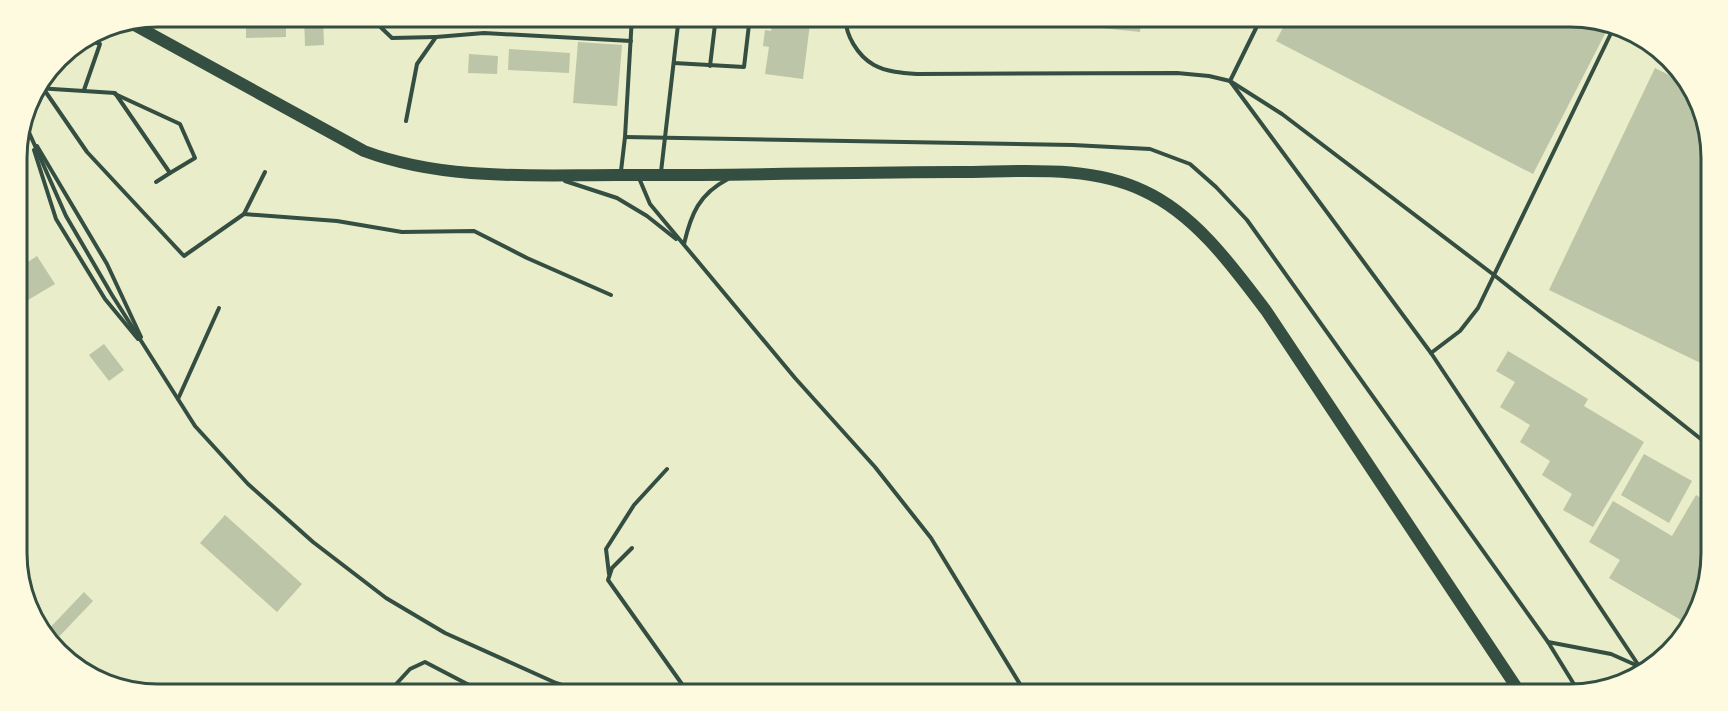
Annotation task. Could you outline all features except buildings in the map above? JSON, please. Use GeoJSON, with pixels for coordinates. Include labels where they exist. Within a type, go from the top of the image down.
{"type":"FeatureCollection","features":[{"type":"Feature","properties":{"kind":"main road"},"geometry":{"type":"LineString","coordinates":[[141,29],[346,141],[382,158],[445,171],[547,176],[861,172],[1069,173],[1114,180],[1145,191],[1167,204],[1191,224],[1217,251],[1267,312],[1514,684]]}},
{"type":"Feature","properties":{"kind":"lane"},"geometry":{"type":"LineString","coordinates":[[380,27],[392,38],[484,33],[631,41]]}},
{"type":"Feature","properties":{"kind":"lane"},"geometry":{"type":"LineString","coordinates":[[620,176],[625,137],[632,27]]}},
{"type":"Feature","properties":{"kind":"lane"},"geometry":{"type":"LineString","coordinates":[[660,176],[678,27]]}},
{"type":"Feature","properties":{"kind":"lane"},"geometry":{"type":"LineString","coordinates":[[710,66],[715,27]]}},
{"type":"Feature","properties":{"kind":"lane"},"geometry":{"type":"LineString","coordinates":[[674,63],[744,67],[749,27]]}},
{"type":"Feature","properties":{"kind":"lane"},"geometry":{"type":"LineString","coordinates":[[845,27],[855,48],[872,64],[894,72],[917,74],[1177,74],[1209,76],[1230,81],[1282,114],[1494,275],[1701,439]]}},
{"type":"Feature","properties":{"kind":"lane"},"geometry":{"type":"LineString","coordinates":[[1230,81],[1257,27]]}},
{"type":"Feature","properties":{"kind":"lane"},"geometry":{"type":"LineString","coordinates":[[1431,353],[1460,331],[1478,308],[1611,34]]}},
{"type":"Feature","properties":{"kind":"lane"},"geometry":{"type":"LineString","coordinates":[[406,121],[417,64],[436,37]]}},
{"type":"Feature","properties":{"kind":"lane"},"geometry":{"type":"LineString","coordinates":[[84,90],[100,44],[97,43]]}},
{"type":"Feature","properties":{"kind":"lane"},"geometry":{"type":"LineString","coordinates":[[1230,81],[1431,353],[1638,664]]}},
{"type":"Feature","properties":{"kind":"lane"},"geometry":{"type":"LineString","coordinates":[[47,88],[114,93],[180,124],[195,158],[156,182]]}},
{"type":"Feature","properties":{"kind":"lane"},"geometry":{"type":"LineString","coordinates":[[46,92],[87,152],[184,256],[244,214],[265,172]]}},
{"type":"Feature","properties":{"kind":"lane"},"geometry":{"type":"LineString","coordinates":[[114,93],[170,172]]}},
{"type":"Feature","properties":{"kind":"lane"},"geometry":{"type":"LineString","coordinates":[[30,134],[107,264],[147,351]]}},
{"type":"Feature","properties":{"kind":"lane"},"geometry":{"type":"LineString","coordinates":[[30,135],[66,216],[147,351],[195,426],[248,484],[313,542],[386,598],[445,633],[559,684]]}},
{"type":"Feature","properties":{"kind":"lane"},"geometry":{"type":"LineString","coordinates":[[30,136],[56,219],[105,299],[147,351]]}},
{"type":"Feature","properties":{"kind":"lane"},"geometry":{"type":"LineString","coordinates":[[625,137],[1095,146],[1149,149],[1190,164],[1216,187],[1247,220],[1548,642],[1574,684]]}},
{"type":"Feature","properties":{"kind":"lane"},"geometry":{"type":"LineString","coordinates":[[684,245],[690,220],[701,201],[712,187],[735,175]]}},
{"type":"Feature","properties":{"kind":"lane"},"geometry":{"type":"LineString","coordinates":[[547,176],[617,198],[646,216],[684,245]]}},
{"type":"Feature","properties":{"kind":"lane"},"geometry":{"type":"LineString","coordinates":[[638,176],[650,204],[795,378],[875,467],[931,538],[1020,684]]}},
{"type":"Feature","properties":{"kind":"lane"},"geometry":{"type":"LineString","coordinates":[[244,214],[337,221],[402,232],[474,231],[527,258],[611,295]]}},
{"type":"Feature","properties":{"kind":"lane"},"geometry":{"type":"LineString","coordinates":[[178,400],[219,308]]}},
{"type":"Feature","properties":{"kind":"lane"},"geometry":{"type":"LineString","coordinates":[[667,469],[634,505],[606,549],[608,580],[682,684]]}},
{"type":"Feature","properties":{"kind":"lane"},"geometry":{"type":"LineString","coordinates":[[609,578],[612,568],[632,548]]}},
{"type":"Feature","properties":{"kind":"lane"},"geometry":{"type":"LineString","coordinates":[[1548,642],[1611,654],[1637,665]]}},
{"type":"Feature","properties":{"kind":"lane"},"geometry":{"type":"LineString","coordinates":[[396,684],[410,669],[425,662],[467,684]]}}]}
